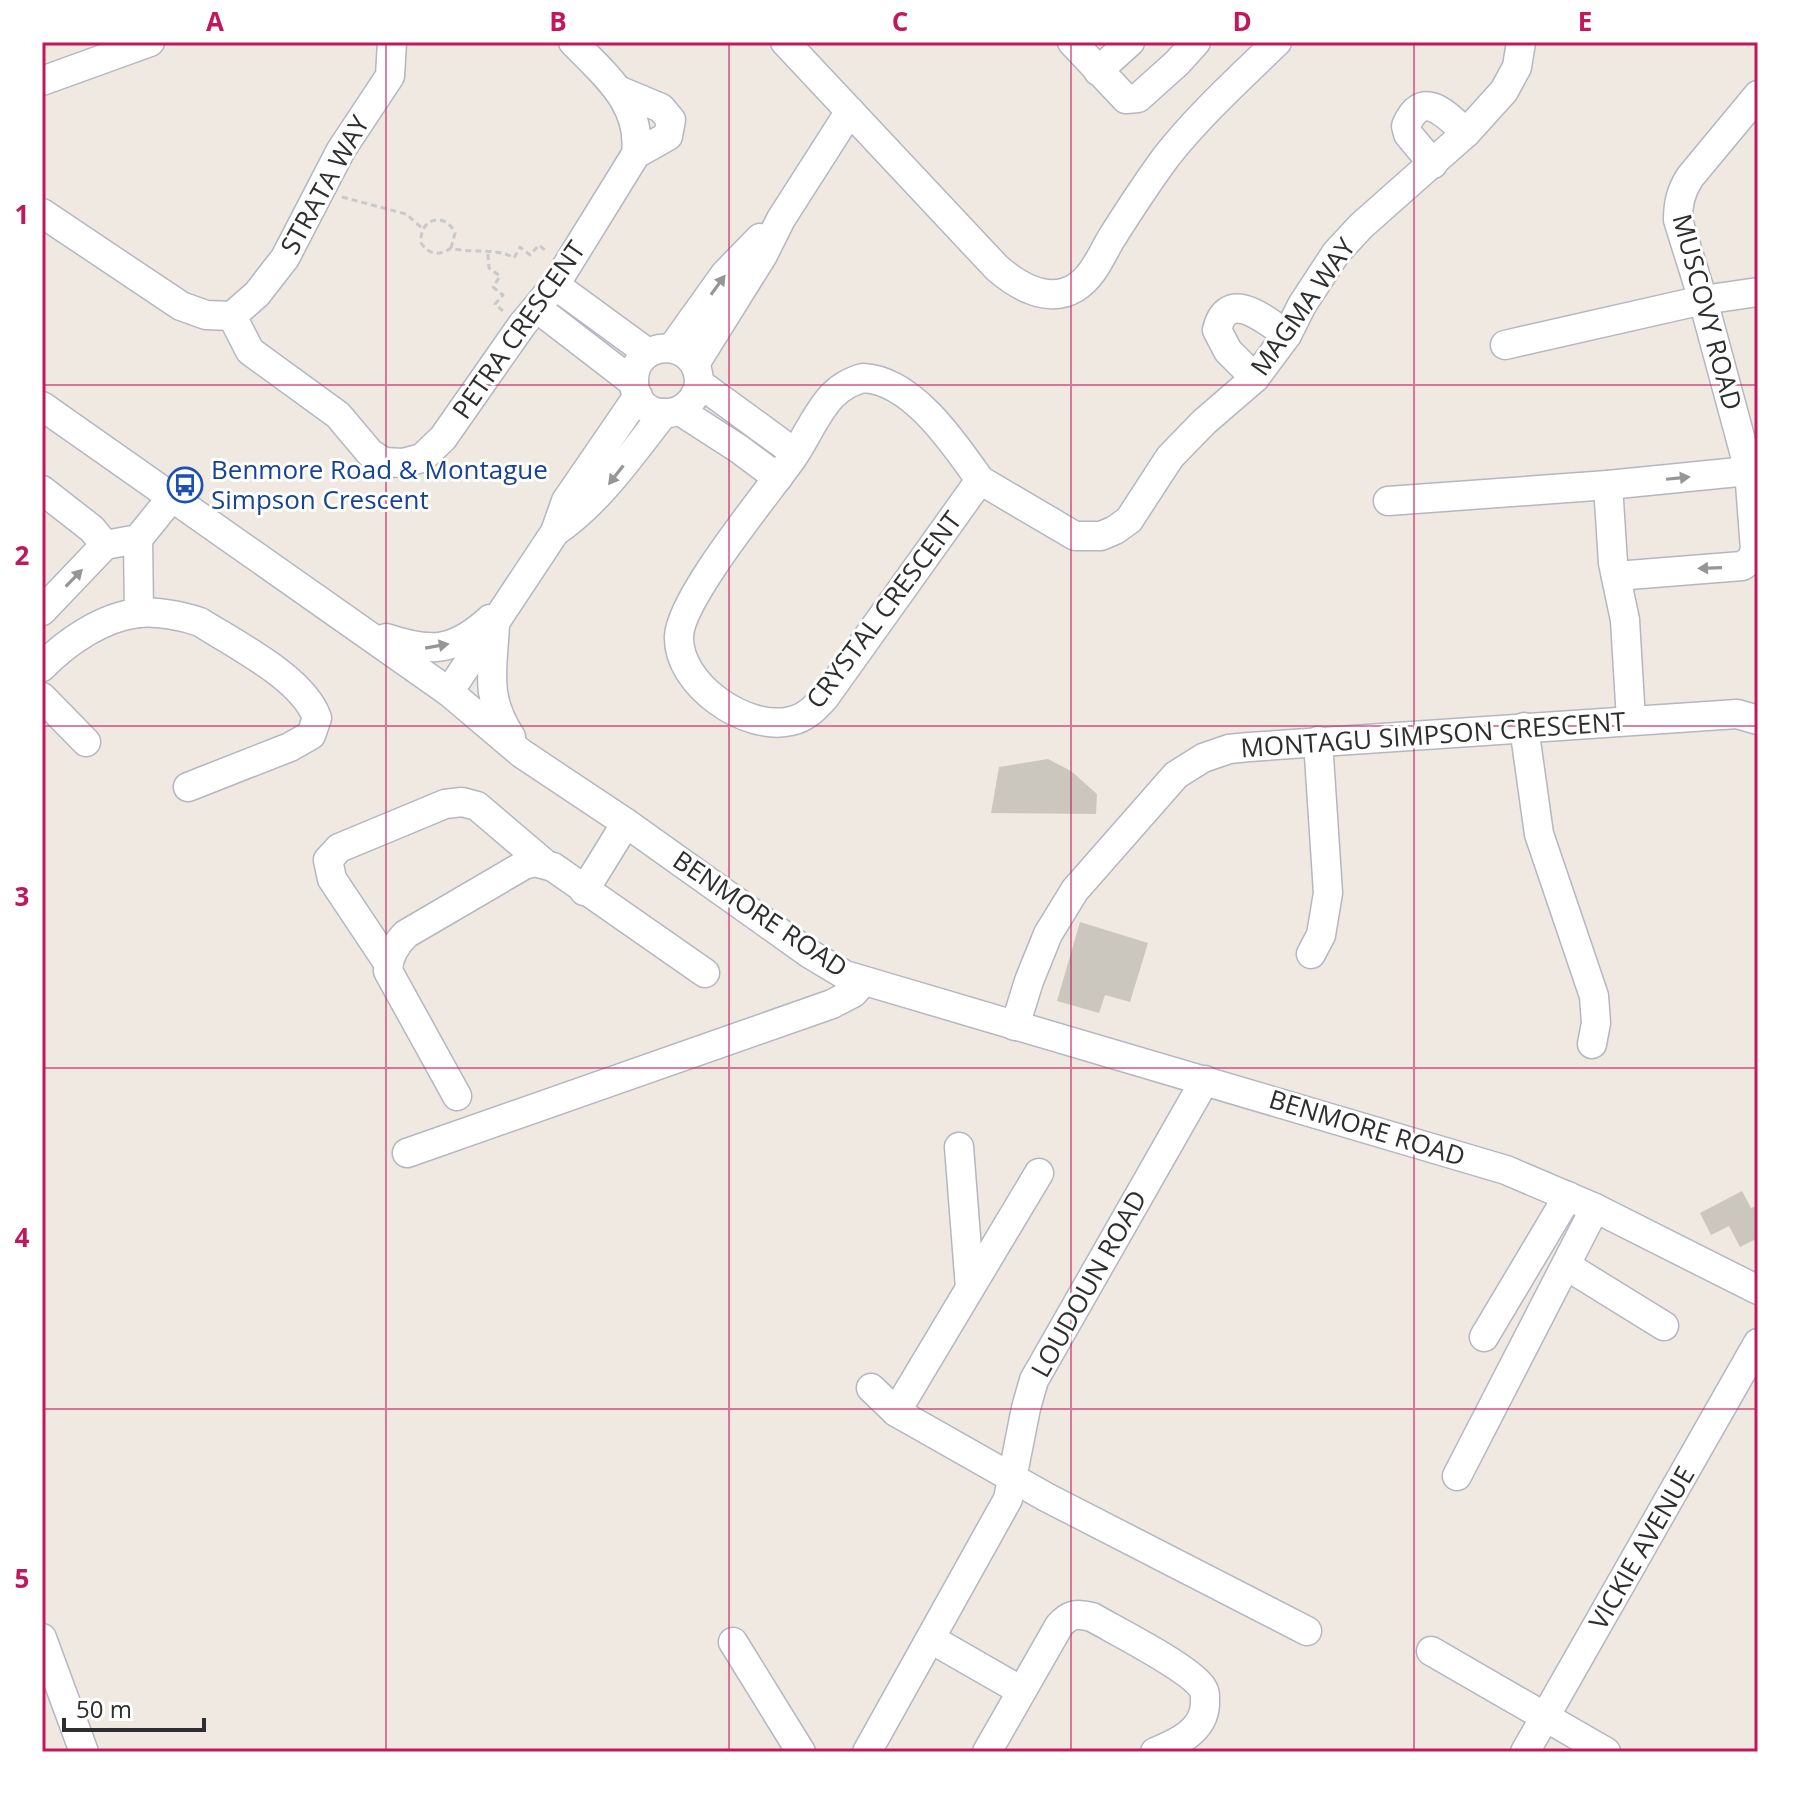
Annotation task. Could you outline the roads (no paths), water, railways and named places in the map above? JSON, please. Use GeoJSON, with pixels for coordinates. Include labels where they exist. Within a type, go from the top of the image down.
{"type":"FeatureCollection","features":[{"type":"Feature","properties":{"kind":"street"},"geometry":{"type":"LineString","coordinates":[[42,81],[150,42]]}},
{"type":"Feature","properties":{"kind":"street","name":"STRATA WAY"},"geometry":{"type":"LineString","coordinates":[[232,316],[257,294],[285,258],[341,150],[390,76],[392,42]]}},
{"type":"Feature","properties":{"kind":"street","name":"PETRA CRESCENT"},"geometry":{"type":"LineString","coordinates":[[232,316],[250,351],[338,415],[370,453],[384,462],[403,463],[422,458],[434,449],[560,276],[636,154],[668,136],[671,120],[661,108],[618,90],[573,42]]}},
{"type":"Feature","properties":{"kind":"street"},"geometry":{"type":"LineString","coordinates":[[785,42],[987,257],[1017,285],[1038,293],[1075,288],[1093,272],[1112,237],[1165,159],[1225,91],[1277,42]]}},
{"type":"Feature","properties":{"kind":"street"},"geometry":{"type":"LineString","coordinates":[[1072,42],[1126,99],[1136,99],[1196,42]]}},
{"type":"Feature","properties":{"kind":"street"},"geometry":{"type":"LineString","coordinates":[[1098,71],[1130,42]]}},
{"type":"Feature","properties":{"kind":"street","name":"MAGMA WAY"},"geometry":{"type":"LineString","coordinates":[[980,480],[1075,536],[1101,536],[1129,520],[1170,457],[1204,422],[1255,378],[1287,335],[1321,273],[1336,253],[1361,226],[1466,133],[1513,77],[1521,42]]}},
{"type":"Feature","properties":{"kind":"street","name":"MUSCOVY ROAD"},"geometry":{"type":"LineString","coordinates":[[1616,576],[1735,567],[1748,563],[1755,550],[1753,470],[1678,220],[1682,191],[1719,140],[1758,95]]}},
{"type":"Feature","properties":{"kind":"street"},"geometry":{"type":"LineString","coordinates":[[1433,164],[1408,134],[1406,126],[1410,116],[1427,106],[1435,107],[1466,133]]}},
{"type":"Feature","properties":{"kind":"street"},"geometry":{"type":"LineString","coordinates":[[555,532],[577,517],[607,487],[672,412],[694,400],[697,373],[781,219],[850,111]]}},
{"type":"Feature","properties":{"kind":"street"},"geometry":{"type":"LineString","coordinates":[[42,213],[181,306],[206,315],[232,316]]}},
{"type":"Feature","properties":{"kind":"street"},"geometry":{"type":"LineString","coordinates":[[449,692],[555,532],[566,501],[636,390],[637,366],[660,351],[733,265],[781,219]]}},
{"type":"Feature","properties":{"kind":"street"},"geometry":{"type":"LineString","coordinates":[[560,276],[660,351],[681,351],[697,373],[795,453]]}},
{"type":"Feature","properties":{"kind":"street"},"geometry":{"type":"LineString","coordinates":[[1505,345],[1703,300],[1758,292]]}},
{"type":"Feature","properties":{"kind":"street"},"geometry":{"type":"LineString","coordinates":[[1255,378],[1221,341],[1217,330],[1224,316],[1231,310],[1246,309],[1287,335]]}},
{"type":"Feature","properties":{"kind":"street"},"geometry":{"type":"LineString","coordinates":[[530,317],[636,390],[653,411],[672,412],[739,449],[778,478]]}},
{"type":"Feature","properties":{"kind":"street","name":"CRYSTAL CRESCENT"},"geometry":{"type":"LineString","coordinates":[[875,378],[908,397],[929,415],[952,440],[980,480],[825,697],[810,714],[792,721],[770,724],[745,718],[726,707],[689,673],[679,651],[679,632],[684,614],[700,587],[778,478],[830,398],[847,383],[875,378]]}},
{"type":"Feature","properties":{"kind":"street","name":"BENMORE ROAD"},"geometry":{"type":"LineString","coordinates":[[42,406],[449,692],[521,753],[626,823],[810,954],[863,982],[1506,1170],[1595,1208],[1758,1290]]}},
{"type":"Feature","properties":{"kind":"street"},"geometry":{"type":"LineString","coordinates":[[1388,501],[1608,485],[1753,470]]}},
{"type":"Feature","properties":{"kind":"street"},"geometry":{"type":"LineString","coordinates":[[1608,485],[1613,563],[1625,620],[1631,720]]}},
{"type":"Feature","properties":{"kind":"street"},"geometry":{"type":"LineString","coordinates":[[42,490],[92,529],[105,545]]}},
{"type":"Feature","properties":{"kind":"street"},"geometry":{"type":"LineString","coordinates":[[139,613],[138,539],[171,498]]}},
{"type":"Feature","properties":{"kind":"street"},"geometry":{"type":"LineString","coordinates":[[42,611],[105,545],[138,539]]}},
{"type":"Feature","properties":{"kind":"street"},"geometry":{"type":"LineString","coordinates":[[42,667],[76,639],[105,623],[139,613],[187,617],[200,622],[292,682],[307,698],[317,718],[311,735],[290,747],[188,787]]}},
{"type":"Feature","properties":{"kind":"street"},"geometry":{"type":"LineString","coordinates":[[362,631],[416,648],[436,648],[460,640],[501,613]]}},
{"type":"Feature","properties":{"kind":"street"},"geometry":{"type":"LineString","coordinates":[[501,613],[492,699],[497,715],[521,753]]}},
{"type":"Feature","properties":{"kind":"street"},"geometry":{"type":"LineString","coordinates":[[42,697],[86,742]]}},
{"type":"Feature","properties":{"kind":"street","name":"MONTAGU SIMPSON CRESCENT"},"geometry":{"type":"LineString","coordinates":[[1015,1026],[1029,981],[1056,917],[1075,890],[1176,775],[1203,758],[1229,749],[1318,741],[1737,714],[1758,720]]}},
{"type":"Feature","properties":{"kind":"street"},"geometry":{"type":"LineString","coordinates":[[1524,727],[1539,834],[1594,996],[1596,1023],[1592,1044]]}},
{"type":"Feature","properties":{"kind":"street"},"geometry":{"type":"LineString","coordinates":[[1311,954],[1321,935],[1328,893],[1318,741]]}},
{"type":"Feature","properties":{"kind":"street"},"geometry":{"type":"LineString","coordinates":[[388,963],[332,879],[328,860],[339,848],[445,804],[462,802],[477,806],[544,863],[705,973]]}},
{"type":"Feature","properties":{"kind":"street"},"geometry":{"type":"LineString","coordinates":[[584,891],[626,823]]}},
{"type":"Feature","properties":{"kind":"street"},"geometry":{"type":"LineString","coordinates":[[457,1096],[388,971],[388,963],[397,943],[406,934],[524,865],[544,863]]}},
{"type":"Feature","properties":{"kind":"street"},"geometry":{"type":"LineString","coordinates":[[407,1153],[832,1004],[853,993],[863,982]]}},
{"type":"Feature","properties":{"kind":"street","name":"LOUDOUN ROAD"},"geometry":{"type":"LineString","coordinates":[[867,1752],[1008,1499],[1034,1380],[1205,1080]]}},
{"type":"Feature","properties":{"kind":"street"},"geometry":{"type":"LineString","coordinates":[[959,1147],[970,1288]]}},
{"type":"Feature","properties":{"kind":"street"},"geometry":{"type":"LineString","coordinates":[[896,1412],[1039,1173]]}},
{"type":"Feature","properties":{"kind":"street"},"geometry":{"type":"LineString","coordinates":[[1484,1337],[1568,1196]]}},
{"type":"Feature","properties":{"kind":"street"},"geometry":{"type":"LineString","coordinates":[[1457,1476],[1595,1208]]}},
{"type":"Feature","properties":{"kind":"street"},"geometry":{"type":"LineString","coordinates":[[1567,1266],[1664,1326]]}},
{"type":"Feature","properties":{"kind":"street","name":"VICKIE AVENUE"},"geometry":{"type":"LineString","coordinates":[[1525,1752],[1758,1343]]}},
{"type":"Feature","properties":{"kind":"street"},"geometry":{"type":"LineString","coordinates":[[871,1388],[896,1412],[1046,1497],[1307,1631]]}},
{"type":"Feature","properties":{"kind":"street"},"geometry":{"type":"LineString","coordinates":[[987,1752],[1063,1620],[1074,1614],[1092,1617],[1183,1671],[1200,1684],[1206,1694],[1205,1712],[1197,1726],[1177,1743],[1155,1752]]}},
{"type":"Feature","properties":{"kind":"street"},"geometry":{"type":"LineString","coordinates":[[42,1638],[80,1751]]}},
{"type":"Feature","properties":{"kind":"street"},"geometry":{"type":"LineString","coordinates":[[931,1639],[1020,1690]]}},
{"type":"Feature","properties":{"kind":"street"},"geometry":{"type":"LineString","coordinates":[[733,1642],[801,1752]]}},
{"type":"Feature","properties":{"kind":"street"},"geometry":{"type":"LineString","coordinates":[[1431,1651],[1606,1752]]}},
{"type":"Feature","properties":{"kind":"place","name":"Benmore Road & Montague Simpson Crescent"},"geometry":{"type":"Point","coordinates":[185,485]}}]}
